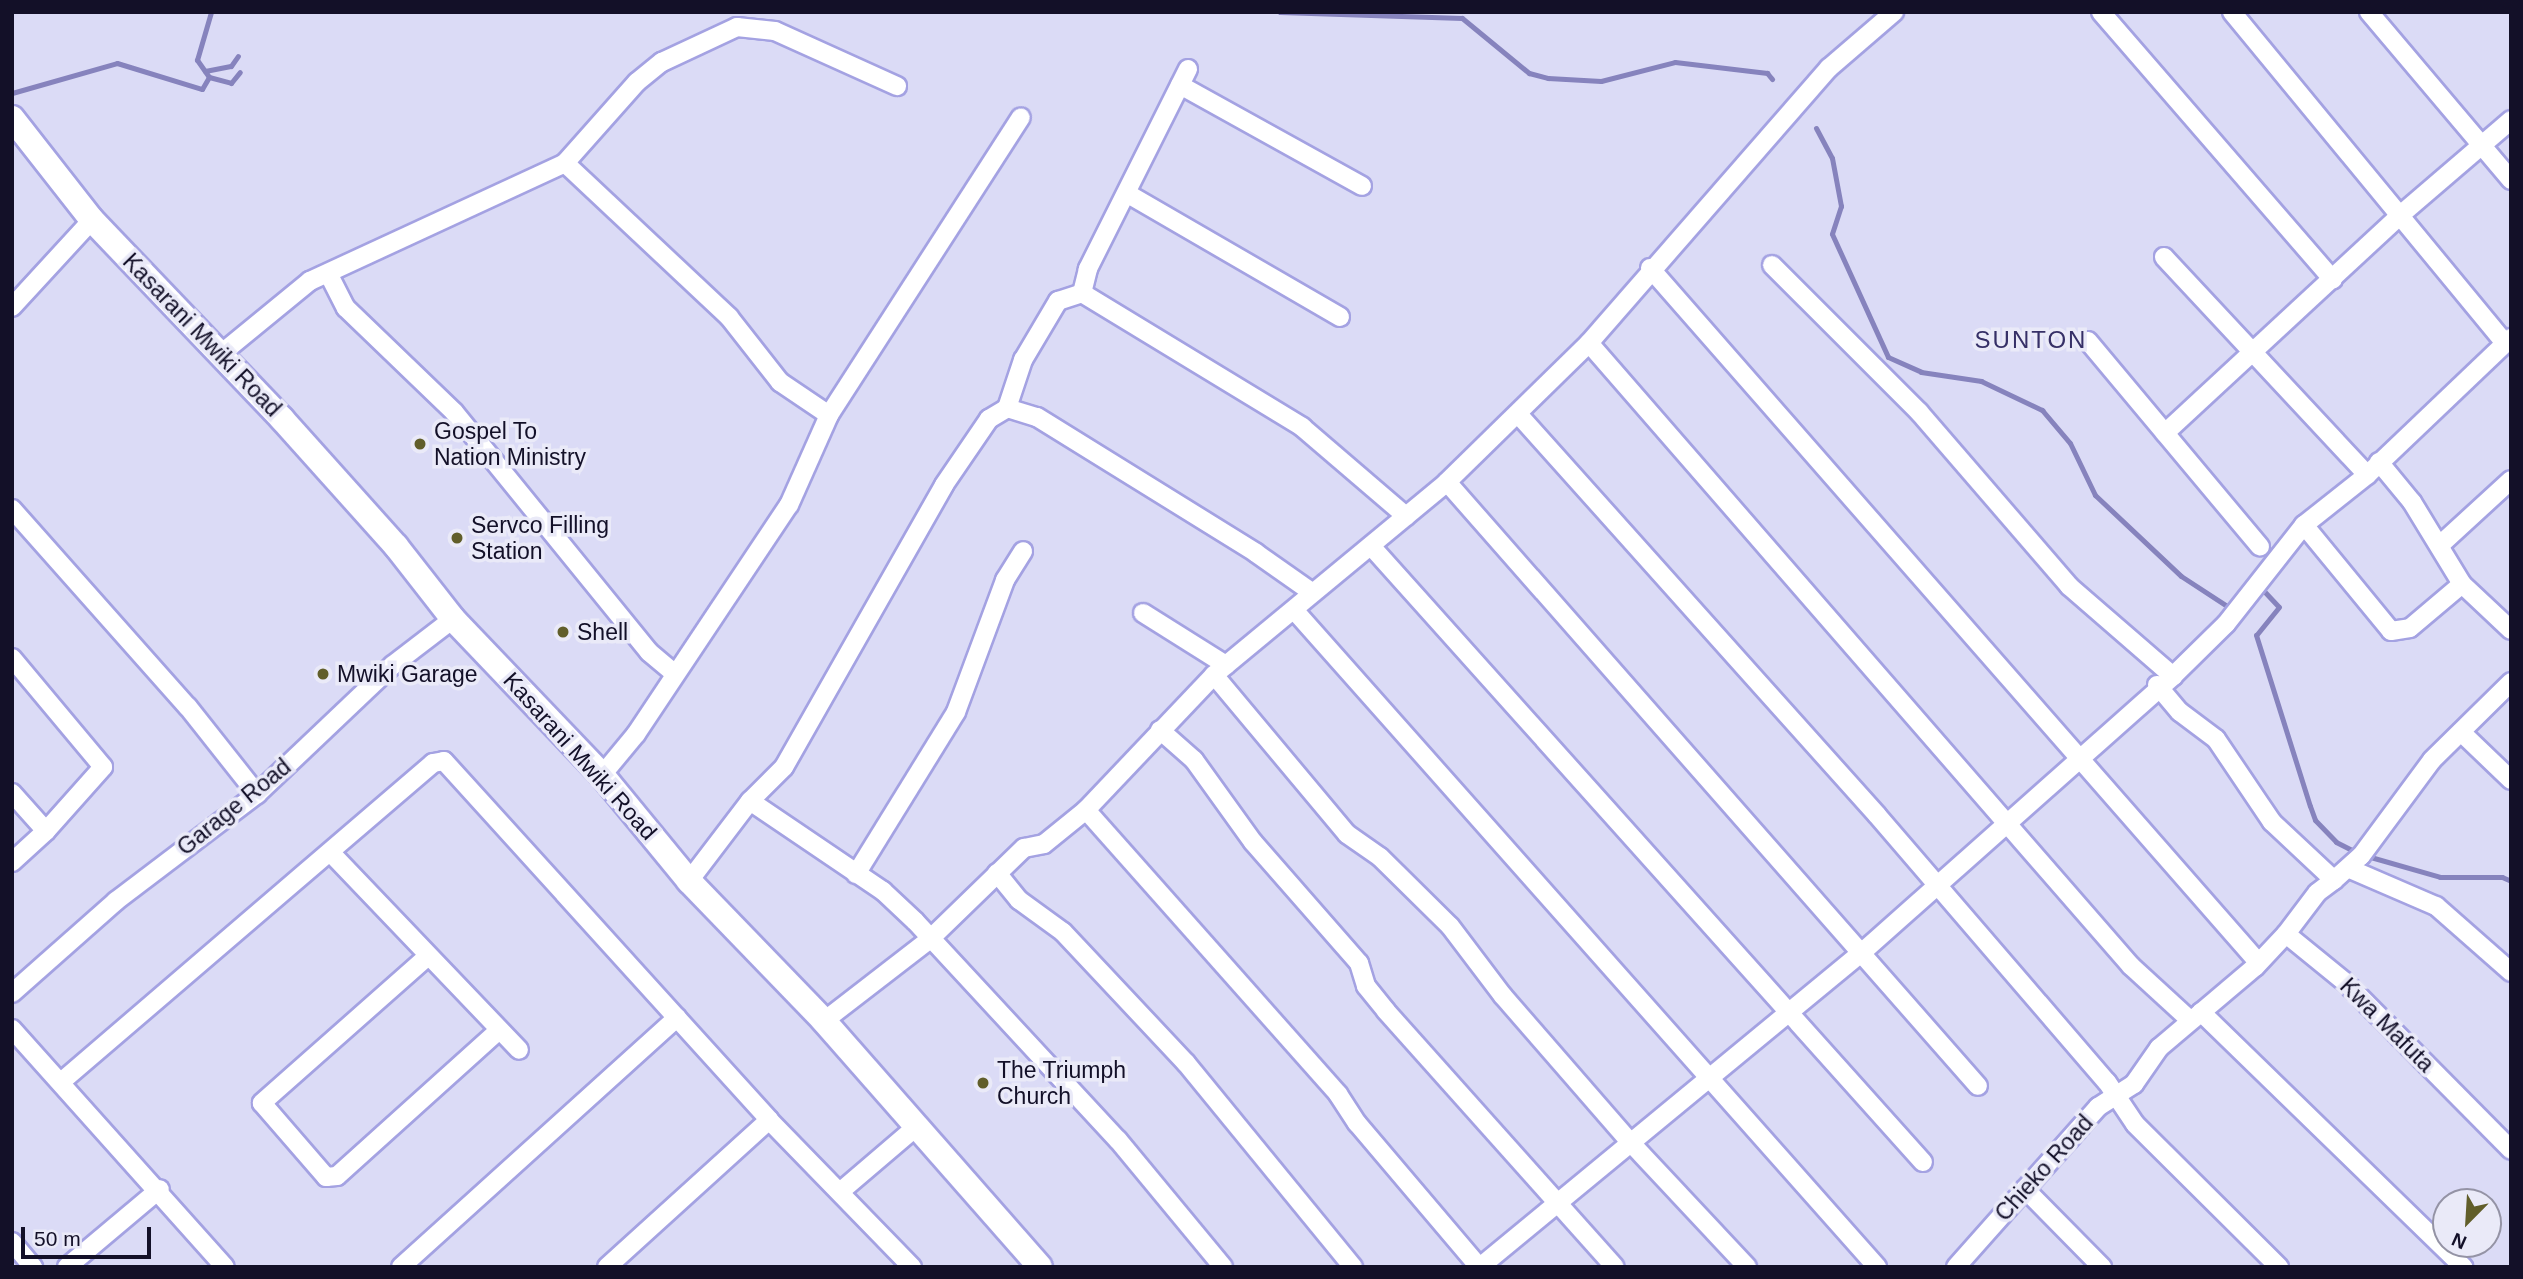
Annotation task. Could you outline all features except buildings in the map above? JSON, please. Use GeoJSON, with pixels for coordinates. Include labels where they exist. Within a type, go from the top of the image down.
{"type":"FeatureCollection","features":[{"type":"Feature","properties":{"kind":"main road","name":"Kasarani Mwiki Road"},"geometry":{"type":"LineString","coordinates":[[12,118],[92,220],[222,353],[396,546],[453,619],[602,775],[689,881],[824,1021],[1040,1267]]}},
{"type":"Feature","properties":{"kind":"street"},"geometry":{"type":"LineString","coordinates":[[824,1021],[930,939],[1024,848],[1044,844],[1086,810],[1220,670],[1295,611],[1310,591],[1371,546],[1447,482],[1589,343],[1650,268],[1829,68],[1894,12]]}},
{"type":"Feature","properties":{"kind":"street"},"geometry":{"type":"LineString","coordinates":[[2101,12],[2333,280]]}},
{"type":"Feature","properties":{"kind":"street"},"geometry":{"type":"LineString","coordinates":[[1086,810],[1338,1094],[1357,1123],[1480,1267],[1559,1205],[1787,1010],[1859,955],[2165,680],[2226,624],[2304,525],[2373,468],[2508,340],[2399,217],[2232,12]]}},
{"type":"Feature","properties":{"kind":"street"},"geometry":{"type":"LineString","coordinates":[[2369,12],[2511,180]]}},
{"type":"Feature","properties":{"kind":"street"},"geometry":{"type":"LineString","coordinates":[[222,353],[299,287],[565,163],[637,82],[662,62],[737,27],[775,31],[897,86]]}},
{"type":"Feature","properties":{"kind":"street"},"geometry":{"type":"LineString","coordinates":[[1082,293],[1088,269],[1128,194],[1184,77],[1362,186]]}},
{"type":"Feature","properties":{"kind":"street"},"geometry":{"type":"LineString","coordinates":[[602,775],[675,674],[789,505],[829,415],[1021,117]]}},
{"type":"Feature","properties":{"kind":"street"},"geometry":{"type":"LineString","coordinates":[[2165,433],[2254,354],[2399,217],[2480,144],[2511,120]]}},
{"type":"Feature","properties":{"kind":"street"},"geometry":{"type":"LineString","coordinates":[[565,163],[729,317],[780,382],[829,415]]}},
{"type":"Feature","properties":{"kind":"street"},"geometry":{"type":"LineString","coordinates":[[1128,194],[1340,317]]}},
{"type":"Feature","properties":{"kind":"street"},"geometry":{"type":"LineString","coordinates":[[12,307],[92,220]]}},
{"type":"Feature","properties":{"kind":"street"},"geometry":{"type":"LineString","coordinates":[[2164,257],[2254,354],[2373,468],[2440,545],[2462,584],[2511,630]]}},
{"type":"Feature","properties":{"kind":"street"},"geometry":{"type":"LineString","coordinates":[[1772,265],[1919,412],[2069,586],[2165,680],[2180,712],[2216,739],[2272,822],[2334,880]]}},
{"type":"Feature","properties":{"kind":"street"},"geometry":{"type":"LineString","coordinates":[[1650,268],[2258,962],[2286,934],[2317,893],[2358,859],[2432,760],[2511,682]]}},
{"type":"Feature","properties":{"kind":"street"},"geometry":{"type":"LineString","coordinates":[[329,275],[346,308],[454,412],[649,652],[675,674]]}},
{"type":"Feature","properties":{"kind":"street"},"geometry":{"type":"LineString","coordinates":[[689,881],[750,801],[784,767],[944,485],[989,419],[1007,408],[1023,359],[1058,301],[1082,293],[1302,427],[1406,516]]}},
{"type":"Feature","properties":{"kind":"street"},"geometry":{"type":"LineString","coordinates":[[2088,341],[2260,547]]}},
{"type":"Feature","properties":{"kind":"street"},"geometry":{"type":"LineString","coordinates":[[1589,343],[2131,966],[2195,1016],[2463,1267]]}},
{"type":"Feature","properties":{"kind":"street"},"geometry":{"type":"LineString","coordinates":[[1007,408],[1037,417],[1061,431],[1256,553],[1310,591]]}},
{"type":"Feature","properties":{"kind":"street"},"geometry":{"type":"LineString","coordinates":[[1518,414],[1877,814],[1935,886],[2101,1075],[2161,1152],[2279,1267]]}},
{"type":"Feature","properties":{"kind":"street"},"geometry":{"type":"LineString","coordinates":[[2440,545],[2511,480]]}},
{"type":"Feature","properties":{"kind":"street"},"geometry":{"type":"LineString","coordinates":[[1447,482],[1859,955],[1978,1086]]}},
{"type":"Feature","properties":{"kind":"street"},"geometry":{"type":"LineString","coordinates":[[12,509],[188,707],[257,794]]}},
{"type":"Feature","properties":{"kind":"street"},"geometry":{"type":"LineString","coordinates":[[2304,525],[2391,631],[2410,628],[2462,584]]}},
{"type":"Feature","properties":{"kind":"street"},"geometry":{"type":"LineString","coordinates":[[1371,546],[1923,1161]]}},
{"type":"Feature","properties":{"kind":"street"},"geometry":{"type":"LineString","coordinates":[[856,874],[956,712],[1005,580],[1023,551]]}},
{"type":"Feature","properties":{"kind":"street"},"geometry":{"type":"LineString","coordinates":[[1295,611],[1877,1267]]}},
{"type":"Feature","properties":{"kind":"street"},"geometry":{"type":"LineString","coordinates":[[1143,613],[1220,670],[1347,834],[1380,857],[1450,926],[1503,996],[1631,1143],[1747,1267]]}},
{"type":"Feature","properties":{"kind":"street","name":"Garage Road"},"geometry":{"type":"LineString","coordinates":[[12,993],[116,901],[257,794],[393,665],[453,619]]}},
{"type":"Feature","properties":{"kind":"street"},"geometry":{"type":"LineString","coordinates":[[12,658],[103,767],[46,831],[12,862]]}},
{"type":"Feature","properties":{"kind":"street"},"geometry":{"type":"LineString","coordinates":[[1160,730],[1194,760],[1253,842],[1359,963],[1366,986],[1386,1011],[1615,1267]]}},
{"type":"Feature","properties":{"kind":"street"},"geometry":{"type":"LineString","coordinates":[[2461,732],[2511,780]]}},
{"type":"Feature","properties":{"kind":"street"},"geometry":{"type":"LineString","coordinates":[[61,1082],[167,995],[232,932],[331,853],[433,763],[444,761],[769,1120],[841,1191],[912,1267]]}},
{"type":"Feature","properties":{"kind":"street"},"geometry":{"type":"LineString","coordinates":[[12,793],[46,831]]}},
{"type":"Feature","properties":{"kind":"street"},"geometry":{"type":"LineString","coordinates":[[750,801],[883,891],[1118,1140],[1223,1267]]}},
{"type":"Feature","properties":{"kind":"street"},"geometry":{"type":"LineString","coordinates":[[331,853],[519,1050]]}},
{"type":"Feature","properties":{"kind":"street"},"geometry":{"type":"LineString","coordinates":[[2358,859],[2436,906],[2511,972]]}},
{"type":"Feature","properties":{"kind":"street"},"geometry":{"type":"LineString","coordinates":[[997,873],[1019,900],[1063,932],[1185,1063],[1353,1267]]}},
{"type":"Feature","properties":{"kind":"street","name":"Kwa Mafuta"},"geometry":{"type":"LineString","coordinates":[[2286,934],[2345,982],[2511,1150]]}},
{"type":"Feature","properties":{"kind":"street"},"geometry":{"type":"LineString","coordinates":[[428,956],[262,1103],[326,1177],[337,1176],[499,1030]]}},
{"type":"Feature","properties":{"kind":"street","name":"Chieko Road"},"geometry":{"type":"LineString","coordinates":[[1956,1267],[2098,1107],[2117,1098],[2195,1016],[2258,962]]}},
{"type":"Feature","properties":{"kind":"street"},"geometry":{"type":"LineString","coordinates":[[401,1267],[677,1018]]}},
{"type":"Feature","properties":{"kind":"street"},"geometry":{"type":"LineString","coordinates":[[12,1029],[160,1189],[225,1267]]}},
{"type":"Feature","properties":{"kind":"street"},"geometry":{"type":"LineString","coordinates":[[616,1264],[769,1120]]}},
{"type":"Feature","properties":{"kind":"street"},"geometry":{"type":"LineString","coordinates":[[841,1191],[917,1126]]}},
{"type":"Feature","properties":{"kind":"street"},"geometry":{"type":"LineString","coordinates":[[67,1267],[160,1189]]}},
{"type":"Feature","properties":{"kind":"street"},"geometry":{"type":"LineString","coordinates":[[2025,1189],[2102,1267]]}},
{"type":"Feature","properties":{"kind":"street"},"geometry":{"type":"LineString","coordinates":[[12,1242],[33,1267]]}},
{"type":"Feature","properties":{"kind":"waterway"},"geometry":{"type":"LineString","coordinates":[[12,93],[117,63],[202,89],[209,77],[197,60],[211,12]]}},
{"type":"Feature","properties":{"kind":"waterway"},"geometry":{"type":"LineString","coordinates":[[1280,12],[1462,18],[1529,73],[1548,78],[1601,81],[1675,62],[1767,73],[1772,79]]}},
{"type":"Feature","properties":{"kind":"waterway"},"geometry":{"type":"LineString","coordinates":[[205,71],[231,66],[238,56]]}},
{"type":"Feature","properties":{"kind":"waterway"},"geometry":{"type":"LineString","coordinates":[[209,77],[231,83],[240,72]]}},
{"type":"Feature","properties":{"kind":"waterway"},"geometry":{"type":"LineString","coordinates":[[1816,128],[1832,158],[1841,206],[1832,234],[1888,357],[1921,372],[1981,381],[2042,410],[2070,443],[2095,495],[2181,576],[2233,610]]}},
{"type":"Feature","properties":{"kind":"waterway"},"geometry":{"type":"LineString","coordinates":[[2259,594],[2263,590],[2279,607],[2256,635],[2315,820],[2336,842],[2358,853]]}},
{"type":"Feature","properties":{"kind":"waterway"},"geometry":{"type":"LineString","coordinates":[[2367,856],[2440,877],[2502,877],[2511,881]]}},
{"type":"Feature","properties":{"kind":"place","name":"Gospel To Nation Ministry"},"geometry":{"type":"Point","coordinates":[420,444]}},
{"type":"Feature","properties":{"kind":"place","name":"Servco Filling Station"},"geometry":{"type":"Point","coordinates":[457,538]}},
{"type":"Feature","properties":{"kind":"place","name":"Shell"},"geometry":{"type":"Point","coordinates":[563,632]}},
{"type":"Feature","properties":{"kind":"place","name":"Mwiki Garage"},"geometry":{"type":"Point","coordinates":[323,674]}},
{"type":"Feature","properties":{"kind":"place","name":"The Triumph Church"},"geometry":{"type":"Point","coordinates":[983,1083]}},
{"type":"Feature","properties":{"kind":"district","name":"SUNTON"},"geometry":{"type":"Point","coordinates":[2031,340]}}]}
